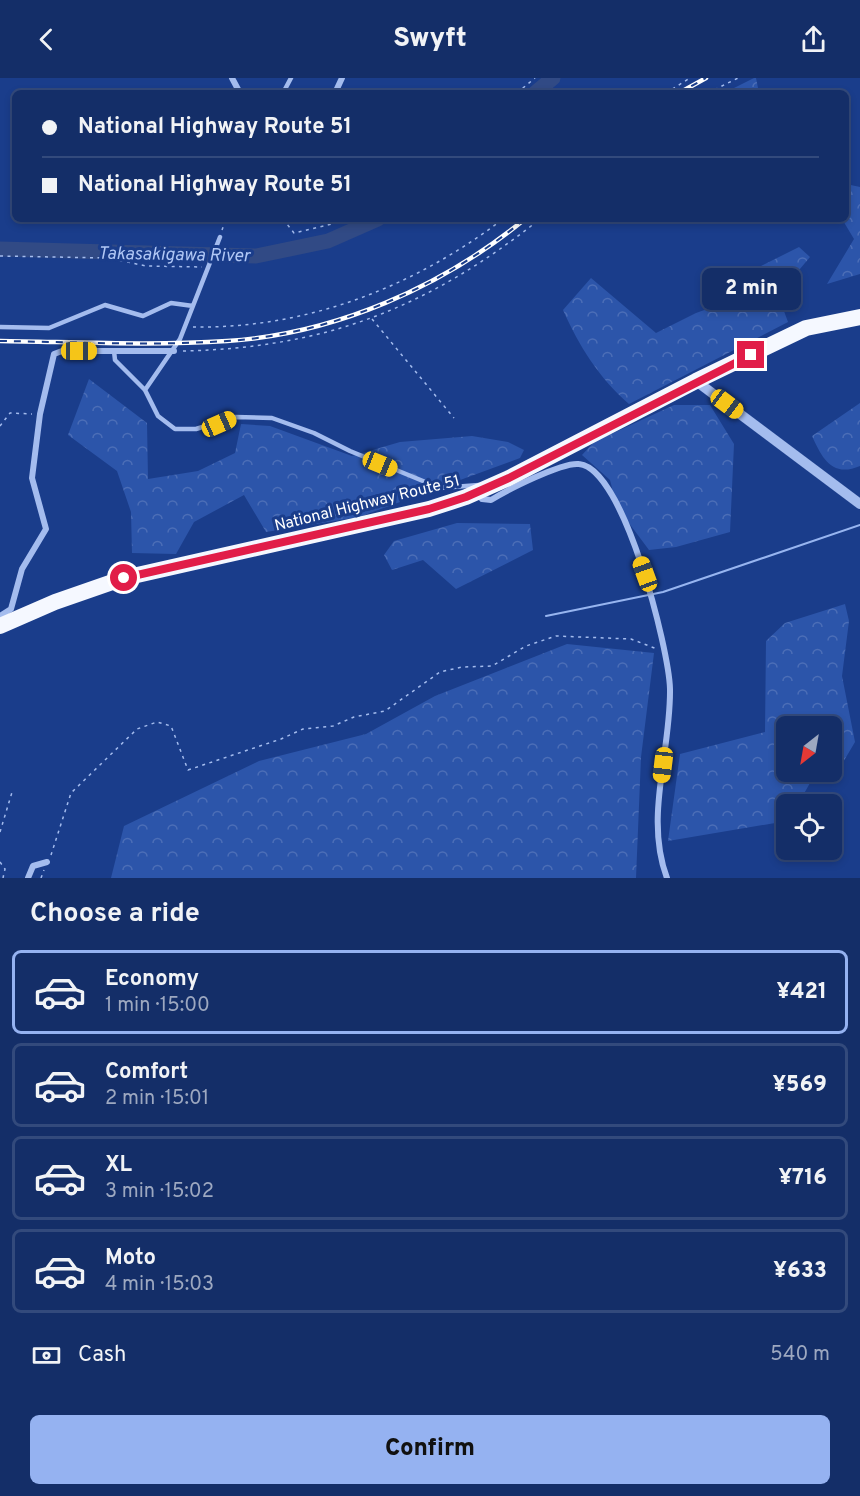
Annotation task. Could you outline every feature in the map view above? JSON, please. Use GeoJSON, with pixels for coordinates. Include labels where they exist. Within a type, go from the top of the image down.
{"type":"FeatureCollection","features":[{"type":"Feature","properties":{"kind":"highway","name":"National Highway Route 51"},"geometry":{"type":"LineString","coordinates":[[0,626],[55,602],[124,578],[429,509],[480,491],[806,328],[860,317]]}},
{"type":"Feature","properties":{"kind":"street"},"geometry":{"type":"LineString","coordinates":[[0,616],[11,609],[22,569],[46,529],[32,478],[40,414],[54,354],[62,351],[174,351]]}},
{"type":"Feature","properties":{"kind":"street"},"geometry":{"type":"LineString","coordinates":[[696,381],[860,504]]}},
{"type":"Feature","properties":{"kind":"street"},"geometry":{"type":"LineString","coordinates":[[480,491],[482,499],[491,500],[522,484],[575,463],[583,464],[591,470],[617,502],[626,519],[645,574],[668,662],[669,724],[656,825],[667,878]]}},
{"type":"Feature","properties":{"kind":"street"},"geometry":{"type":"LineString","coordinates":[[28,878],[33,866],[47,862]]}},
{"type":"Feature","properties":{"kind":"lane"},"geometry":{"type":"LineString","coordinates":[[145,390],[174,351],[220,237]]}},
{"type":"Feature","properties":{"kind":"lane"},"geometry":{"type":"LineString","coordinates":[[0,327],[49,328],[105,305],[143,316],[171,303],[194,306]]}},
{"type":"Feature","properties":{"kind":"lane"},"geometry":{"type":"LineString","coordinates":[[114,351],[115,360],[145,390],[158,416],[175,429],[196,429],[235,417],[272,418],[314,433],[350,451],[435,486],[444,488],[477,484],[480,491]]}},
{"type":"Feature","properties":{"kind":"path"},"geometry":{"type":"LineString","coordinates":[[521,90],[535,78]]}},
{"type":"Feature","properties":{"kind":"path"},"geometry":{"type":"LineString","coordinates":[[671,90],[690,78]]}},
{"type":"Feature","properties":{"kind":"path"},"geometry":{"type":"LineString","coordinates":[[714,90],[738,78]]}},
{"type":"Feature","properties":{"kind":"path"},"geometry":{"type":"LineString","coordinates":[[220,237],[225,222]]}},
{"type":"Feature","properties":{"kind":"path"},"geometry":{"type":"LineString","coordinates":[[285,222],[294,233],[340,222]]}},
{"type":"Feature","properties":{"kind":"path"},"geometry":{"type":"LineString","coordinates":[[186,326],[243,326],[310,314],[356,300],[388,288],[432,266],[474,241],[499,222]]}},
{"type":"Feature","properties":{"kind":"path"},"geometry":{"type":"LineString","coordinates":[[174,351],[277,344],[338,330],[372,319],[448,283],[503,248],[536,222]]}},
{"type":"Feature","properties":{"kind":"path"},"geometry":{"type":"LineString","coordinates":[[0,256],[108,258],[146,266],[206,267]]}},
{"type":"Feature","properties":{"kind":"path"},"geometry":{"type":"LineString","coordinates":[[372,319],[454,418]]}},
{"type":"Feature","properties":{"kind":"path"},"geometry":{"type":"LineString","coordinates":[[0,426],[10,413],[40,414]]}},
{"type":"Feature","properties":{"kind":"path"},"geometry":{"type":"LineString","coordinates":[[41,878],[62,825],[70,793],[136,729],[157,722],[171,726],[188,770],[281,739],[303,729],[333,726],[354,717],[385,711],[440,672],[462,667],[492,666],[526,646],[556,636],[632,639],[664,652]]}},
{"type":"Feature","properties":{"kind":"path"},"geometry":{"type":"LineString","coordinates":[[0,832],[13,789]]}},
{"type":"Feature","properties":{"kind":"path"},"geometry":{"type":"LineString","coordinates":[[0,862],[5,869],[3,878]]}},
{"type":"Feature","properties":{"kind":"green space"},"geometry":{"type":"Polygon","coordinates":[[[754,78],[756,78],[758,90],[730,90],[754,78]]]}},
{"type":"Feature","properties":{"kind":"green space"},"geometry":{"type":"Polygon","coordinates":[[[849,185],[860,187],[860,274],[827,284],[854,239],[844,222],[849,222],[849,185]]]}},
{"type":"Feature","properties":{"kind":"green space"},"geometry":{"type":"Polygon","coordinates":[[[799,247],[810,257],[778,295],[788,322],[629,404],[608,383],[591,361],[563,310],[591,278],[656,333],[696,313],[741,297],[757,268],[799,247]]]}},
{"type":"Feature","properties":{"kind":"green space"},"geometry":{"type":"Polygon","coordinates":[[[89,379],[147,423],[148,479],[198,471],[235,453],[241,424],[270,426],[352,456],[400,442],[472,436],[508,442],[524,450],[520,458],[359,517],[266,532],[244,495],[194,522],[176,554],[132,553],[131,512],[117,471],[68,435],[89,379]]]}},
{"type":"Feature","properties":{"kind":"green space"},"geometry":{"type":"Polygon","coordinates":[[[860,403],[860,466],[850,469],[835,468],[824,458],[812,436],[860,403]]]}},
{"type":"Feature","properties":{"kind":"green space"},"geometry":{"type":"Polygon","coordinates":[[[674,405],[710,405],[734,444],[730,532],[676,547],[649,550],[617,507],[610,480],[582,455],[594,442],[674,405]]]}},
{"type":"Feature","properties":{"kind":"green space"},"geometry":{"type":"Polygon","coordinates":[[[457,523],[530,524],[533,550],[456,589],[423,560],[392,570],[384,555],[394,541],[457,523]]]}},
{"type":"Feature","properties":{"kind":"green space"},"geometry":{"type":"Polygon","coordinates":[[[845,604],[849,621],[842,676],[855,742],[842,764],[842,716],[776,716],[776,782],[812,782],[804,794],[776,794],[776,823],[668,841],[680,754],[765,732],[766,641],[785,623],[845,604]]]}},
{"type":"Feature","properties":{"kind":"green space"},"geometry":{"type":"Polygon","coordinates":[[[567,644],[654,653],[641,757],[636,878],[111,878],[124,826],[259,761],[366,734],[435,696],[567,644]]]}},
{"type":"Feature","properties":{"kind":"waterway","name":"Takasakigawa River"},"geometry":{"type":"LineString","coordinates":[[539,90],[553,78]]}},
{"type":"Feature","properties":{"kind":"waterway","name":"Takasakigawa River"},"geometry":{"type":"LineString","coordinates":[[0,249],[256,256],[328,241],[371,222]]}},
{"type":"Feature","properties":{"kind":"waterway"},"geometry":{"type":"LineString","coordinates":[[546,616],[663,592],[860,525]]}},
{"type":"Feature","properties":{"kind":"railway"},"geometry":{"type":"LineString","coordinates":[[684,90],[706,78]]}},
{"type":"Feature","properties":{"kind":"railway"},"geometry":{"type":"LineString","coordinates":[[0,341],[114,343],[227,341],[267,337],[307,329],[385,303],[423,286],[459,266],[521,222]]}},
{"type":"Feature","properties":{"kind":"route"},"geometry":{"type":"LineString","coordinates":[[124,578],[429,509],[466,497],[509,478],[751,355]]}}]}
